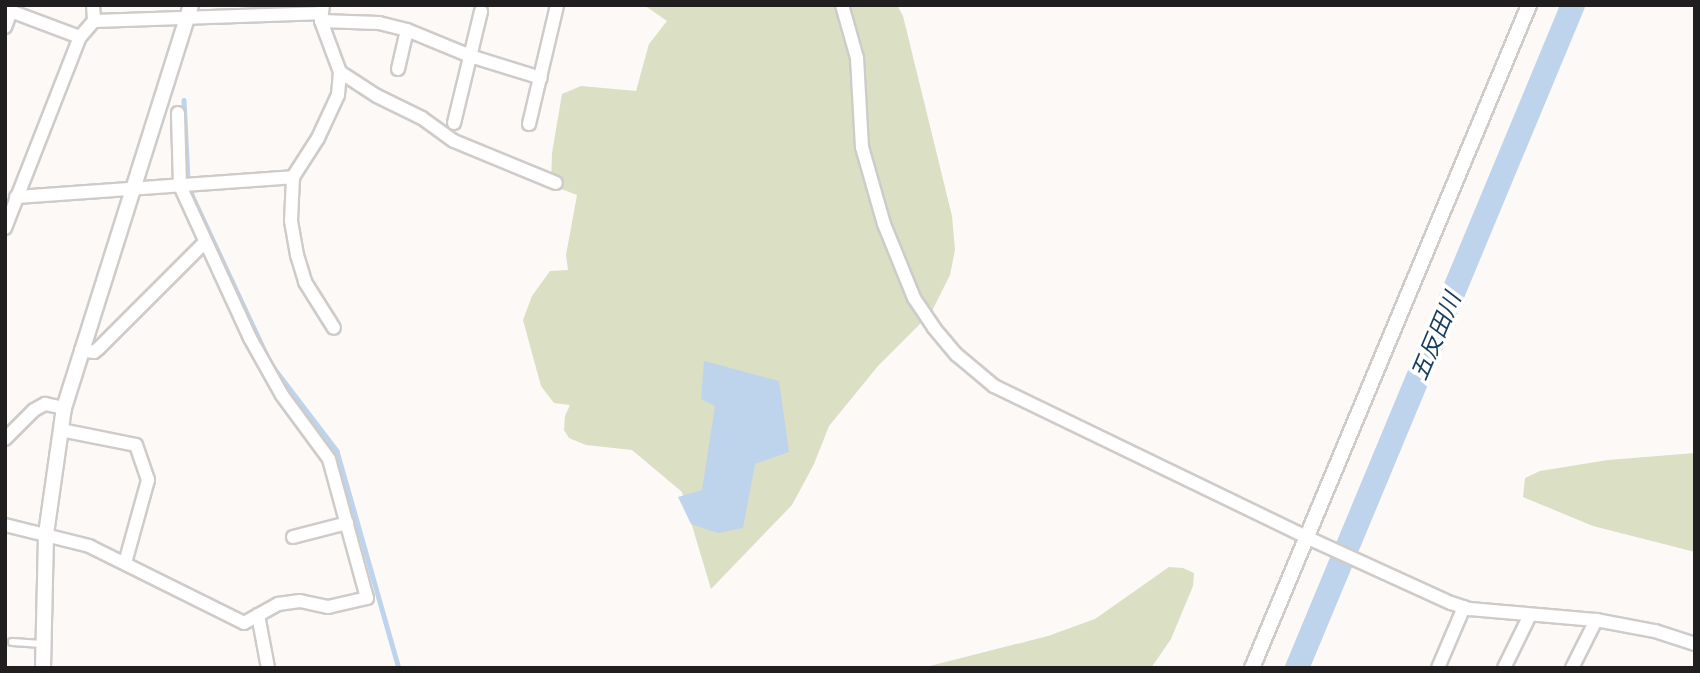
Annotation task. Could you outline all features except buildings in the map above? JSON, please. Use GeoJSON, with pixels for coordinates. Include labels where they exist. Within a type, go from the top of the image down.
{"type":"FeatureCollection","features":[{"type":"Feature","properties":{"kind":"street"},"geometry":{"type":"LineString","coordinates":[[5,229],[80,37],[94,21],[93,5]]}},
{"type":"Feature","properties":{"kind":"street"},"geometry":{"type":"LineString","coordinates":[[170,5],[171,19]]}},
{"type":"Feature","properties":{"kind":"street"},"geometry":{"type":"LineString","coordinates":[[842,5],[857,58],[862,147],[884,223],[915,298],[934,328],[957,355],[994,386],[1431,596],[1464,607],[1596,620],[1655,631],[1695,644]]}},
{"type":"Feature","properties":{"kind":"street"},"geometry":{"type":"LineString","coordinates":[[1252,668],[1529,5]]}},
{"type":"Feature","properties":{"kind":"street"},"geometry":{"type":"LineString","coordinates":[[529,124],[557,6]]}},
{"type":"Feature","properties":{"kind":"street"},"geometry":{"type":"LineString","coordinates":[[5,27],[8,10],[80,37]]}},
{"type":"Feature","properties":{"kind":"street"},"geometry":{"type":"LineString","coordinates":[[454,122],[481,10]]}},
{"type":"Feature","properties":{"kind":"street"},"geometry":{"type":"LineString","coordinates":[[94,21],[171,19],[189,12],[321,13],[407,30],[470,56],[541,78]]}},
{"type":"Feature","properties":{"kind":"street"},"geometry":{"type":"LineString","coordinates":[[43,668],[46,534],[64,408],[131,188],[189,12]]}},
{"type":"Feature","properties":{"kind":"street"},"geometry":{"type":"LineString","coordinates":[[321,13],[340,72],[338,95],[318,138],[293,177],[291,221],[305,282],[334,328]]}},
{"type":"Feature","properties":{"kind":"street"},"geometry":{"type":"LineString","coordinates":[[398,69],[407,30]]}},
{"type":"Feature","properties":{"kind":"street"},"geometry":{"type":"LineString","coordinates":[[340,72],[377,96],[422,118],[454,141],[556,183]]}},
{"type":"Feature","properties":{"kind":"street"},"geometry":{"type":"LineString","coordinates":[[5,525],[89,546],[244,623],[278,604],[300,601],[328,607],[367,598],[329,459],[282,395],[250,338],[205,242],[187,186],[178,113]]}},
{"type":"Feature","properties":{"kind":"street"},"geometry":{"type":"LineString","coordinates":[[16,197],[293,177]]}},
{"type":"Feature","properties":{"kind":"street"},"geometry":{"type":"LineString","coordinates":[[81,350],[94,352],[99,348],[205,242]]}},
{"type":"Feature","properties":{"kind":"street"},"geometry":{"type":"LineString","coordinates":[[5,439],[34,410],[45,404],[64,408]]}},
{"type":"Feature","properties":{"kind":"street"},"geometry":{"type":"LineString","coordinates":[[61,430],[136,445],[148,481],[125,564]]}},
{"type":"Feature","properties":{"kind":"street"},"geometry":{"type":"LineString","coordinates":[[293,537],[346,523]]}},
{"type":"Feature","properties":{"kind":"street"},"geometry":{"type":"LineString","coordinates":[[1438,668],[1464,607]]}},
{"type":"Feature","properties":{"kind":"street"},"geometry":{"type":"LineString","coordinates":[[258,615],[268,668]]}},
{"type":"Feature","properties":{"kind":"street"},"geometry":{"type":"LineString","coordinates":[[1504,668],[1530,615]]}},
{"type":"Feature","properties":{"kind":"street"},"geometry":{"type":"LineString","coordinates":[[1572,668],[1596,620]]}},
{"type":"Feature","properties":{"kind":"lane"},"geometry":{"type":"LineString","coordinates":[[12,642],[44,645]]}},
{"type":"Feature","properties":{"kind":"green space"},"geometry":{"type":"Polygon","coordinates":[[[644,5],[897,5],[903,16],[952,216],[955,250],[950,275],[931,313],[878,366],[829,426],[814,464],[792,505],[711,589],[682,492],[632,450],[586,445],[569,438],[564,430],[565,416],[570,405],[554,403],[541,386],[523,320],[532,296],[550,271],[568,270],[566,255],[577,195],[551,185],[552,153],[562,94],[581,86],[636,91],[649,44],[667,21],[644,5]]]}},
{"type":"Feature","properties":{"kind":"green space"},"geometry":{"type":"Polygon","coordinates":[[[1695,453],[1695,552],[1593,526],[1523,497],[1525,478],[1540,471],[1608,460],[1695,453]]]}},
{"type":"Feature","properties":{"kind":"green space"},"geometry":{"type":"Polygon","coordinates":[[[1169,567],[1183,568],[1194,573],[1193,586],[1171,639],[1151,668],[922,668],[1048,636],[1095,619],[1169,567]]]}},
{"type":"Feature","properties":{"kind":"water"},"geometry":{"type":"Polygon","coordinates":[[[704,361],[779,381],[789,452],[755,464],[743,528],[718,533],[691,524],[678,497],[702,490],[715,406],[701,399],[704,361]]]}},
{"type":"Feature","properties":{"kind":"waterway","name":"五反田川"},"geometry":{"type":"LineString","coordinates":[[1297,668],[1573,5]]}},
{"type":"Feature","properties":{"kind":"waterway"},"geometry":{"type":"LineString","coordinates":[[184,100],[188,178],[192,195],[267,356]]}},
{"type":"Feature","properties":{"kind":"waterway"},"geometry":{"type":"LineString","coordinates":[[271,364],[337,451],[399,668]]}}]}
